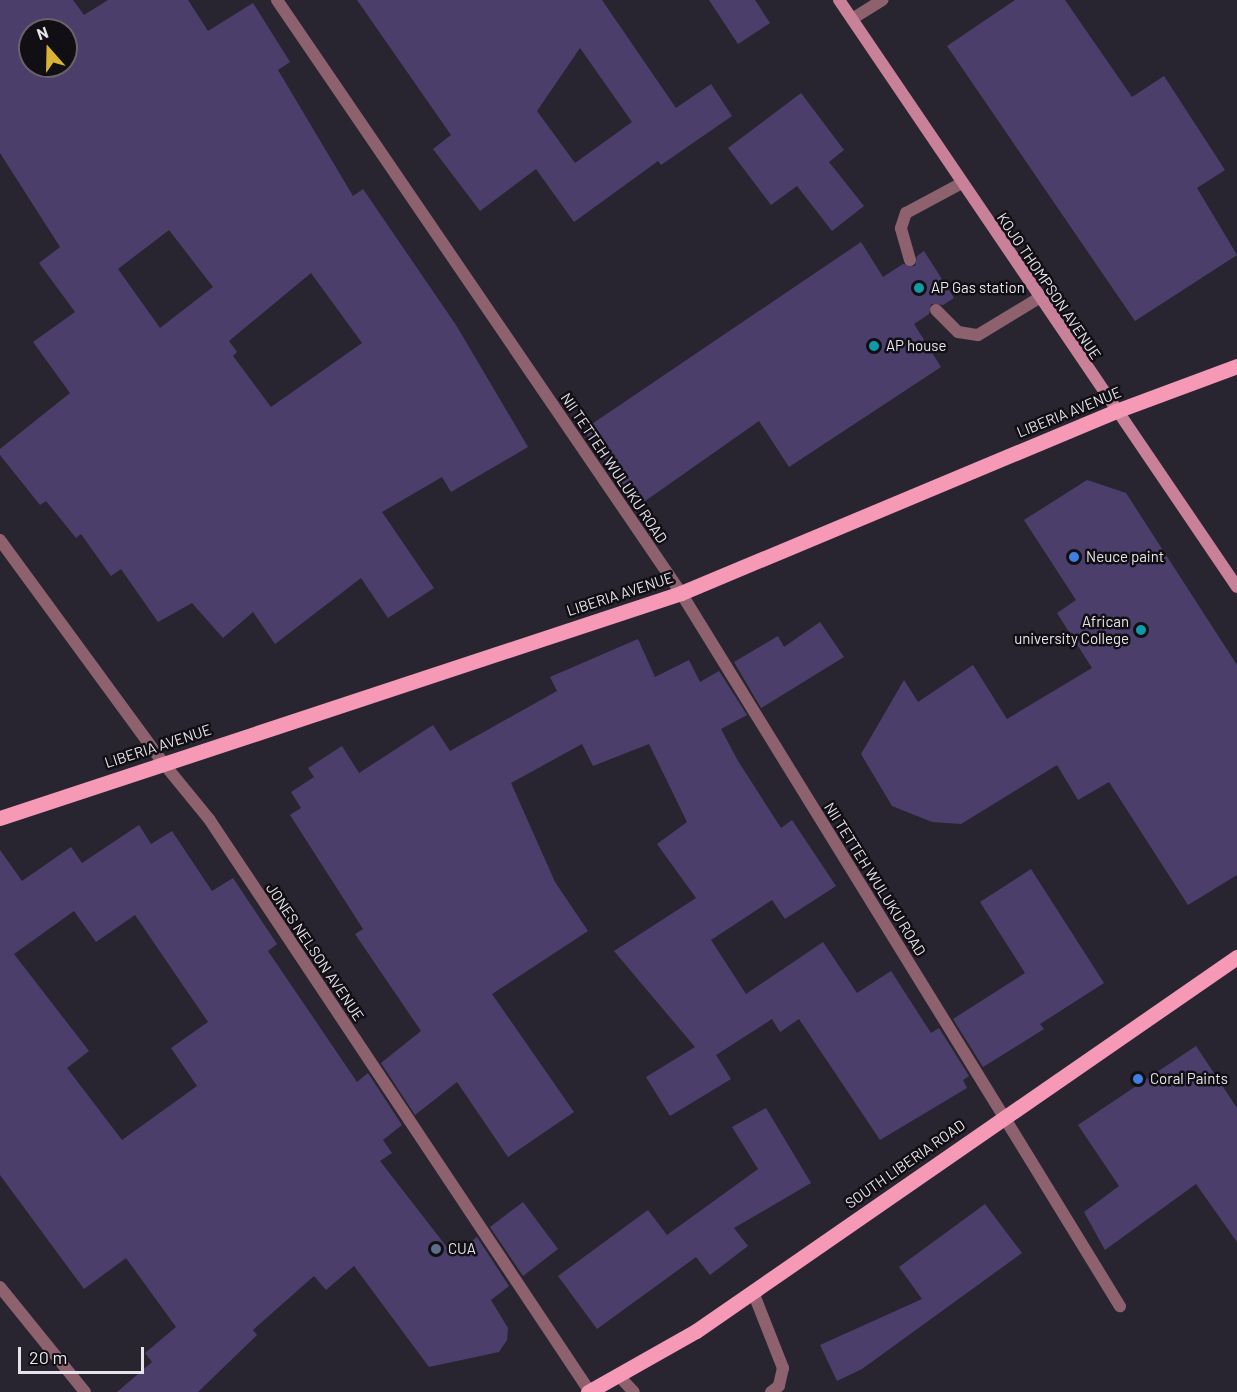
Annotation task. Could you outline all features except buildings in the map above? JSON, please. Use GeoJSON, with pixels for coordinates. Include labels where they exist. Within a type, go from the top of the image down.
{"type":"FeatureCollection","features":[{"type":"Feature","properties":{"kind":"main road","name":"KOJO THOMPSON AVENUE"},"geometry":{"type":"LineString","coordinates":[[839,0],[1237,587]]}},
{"type":"Feature","properties":{"kind":"main road","name":"LIBERIA AVENUE"},"geometry":{"type":"LineString","coordinates":[[0,818],[681,593],[1116,411],[1237,366]]}},
{"type":"Feature","properties":{"kind":"main road","name":"SOUTH LIBERIA ROAD"},"geometry":{"type":"LineString","coordinates":[[589,1392],[696,1331],[1237,957]]}},
{"type":"Feature","properties":{"kind":"street","name":"NII TETTEH WULUKU ROAD"},"geometry":{"type":"LineString","coordinates":[[277,0],[681,593],[1120,1306]]}},
{"type":"Feature","properties":{"kind":"street"},"geometry":{"type":"LineString","coordinates":[[852,19],[883,0]]}},
{"type":"Feature","properties":{"kind":"street"},"geometry":{"type":"LineString","coordinates":[[910,260],[901,228],[906,213],[962,183]]}},
{"type":"Feature","properties":{"kind":"street"},"geometry":{"type":"LineString","coordinates":[[936,309],[958,332],[978,335],[1039,298]]}},
{"type":"Feature","properties":{"kind":"street","name":"JONES NELSON AVENUE"},"geometry":{"type":"LineString","coordinates":[[0,540],[164,764],[209,819],[589,1392]]}},
{"type":"Feature","properties":{"kind":"street"},"geometry":{"type":"LineString","coordinates":[[0,1287],[85,1392]]}},
{"type":"Feature","properties":{"kind":"street"},"geometry":{"type":"LineString","coordinates":[[753,1292],[783,1368],[779,1386],[771,1392]]}},
{"type":"Feature","properties":{"kind":"street"},"geometry":{"type":"LineString","coordinates":[[618,1375],[634,1392]]}},
{"type":"Feature","properties":{"kind":"place","name":"AP Gas station"},"geometry":{"type":"Point","coordinates":[919,288]}},
{"type":"Feature","properties":{"kind":"place","name":"AP house"},"geometry":{"type":"Point","coordinates":[874,346]}},
{"type":"Feature","properties":{"kind":"place","name":"Neuce paint"},"geometry":{"type":"Point","coordinates":[1074,557]}},
{"type":"Feature","properties":{"kind":"place","name":"African university College"},"geometry":{"type":"Point","coordinates":[1141,630]}},
{"type":"Feature","properties":{"kind":"place","name":"Coral Paints"},"geometry":{"type":"Point","coordinates":[1138,1079]}},
{"type":"Feature","properties":{"kind":"place","name":"CUA"},"geometry":{"type":"Point","coordinates":[436,1249]}}]}
